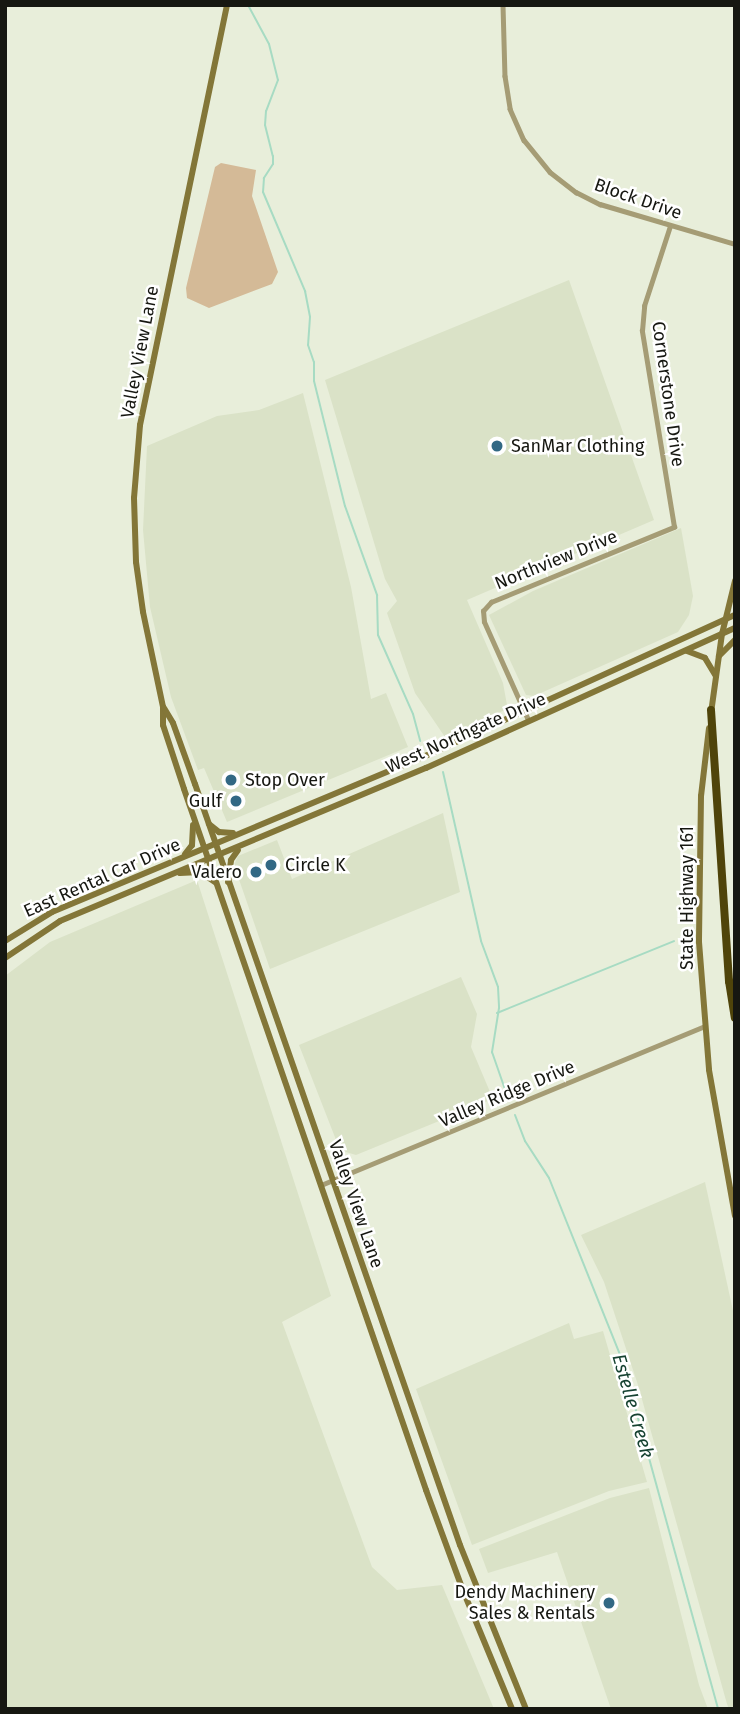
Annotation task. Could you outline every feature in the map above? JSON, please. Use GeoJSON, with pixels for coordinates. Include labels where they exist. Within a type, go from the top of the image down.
{"type":"FeatureCollection","features":[{"type":"Feature","properties":{"kind":"highway"},"geometry":{"type":"LineString","coordinates":[[711,710],[729,981],[735,1018]]}},
{"type":"Feature","properties":{"kind":"main road","name":"Valley View Lane"},"geometry":{"type":"LineString","coordinates":[[227,5],[149,368],[136,458],[136,562],[150,651],[163,707],[163,725],[208,860],[462,1588],[512,1709]]}},
{"type":"Feature","properties":{"kind":"main road","name":"State Highway 161"},"geometry":{"type":"LineString","coordinates":[[735,581],[722,634],[711,710],[701,796],[699,870],[704,1026],[713,1103],[735,1216]]}},
{"type":"Feature","properties":{"kind":"main road","name":"West Northgate Drive"},"geometry":{"type":"LineString","coordinates":[[213,843],[365,782],[735,615]]}},
{"type":"Feature","properties":{"kind":"main road","name":"West Northgate Drive"},"geometry":{"type":"LineString","coordinates":[[208,860],[369,792],[735,628]]}},
{"type":"Feature","properties":{"kind":"main road"},"geometry":{"type":"LineString","coordinates":[[719,656],[735,640]]}},
{"type":"Feature","properties":{"kind":"main road"},"geometry":{"type":"LineString","coordinates":[[685,651],[702,656],[716,676]]}},
{"type":"Feature","properties":{"kind":"main road","name":"Valley View Lane"},"geometry":{"type":"LineString","coordinates":[[163,707],[173,723],[209,824],[217,856],[475,1584],[526,1709]]}},
{"type":"Feature","properties":{"kind":"main road"},"geometry":{"type":"LineString","coordinates":[[365,782],[369,792]]}},
{"type":"Feature","properties":{"kind":"main road"},"geometry":{"type":"LineString","coordinates":[[183,856],[194,841],[192,813]]}},
{"type":"Feature","properties":{"kind":"main road"},"geometry":{"type":"LineString","coordinates":[[209,824],[224,833],[255,827]]}},
{"type":"Feature","properties":{"kind":"main road","name":"East Rental Car Drive"},"geometry":{"type":"LineString","coordinates":[[5,942],[31,924],[213,843]]}},
{"type":"Feature","properties":{"kind":"main road"},"geometry":{"type":"LineString","coordinates":[[227,884],[231,860],[242,846]]}},
{"type":"Feature","properties":{"kind":"main road","name":"East Rental Car Drive"},"geometry":{"type":"LineString","coordinates":[[5,958],[60,921],[208,860]]}},
{"type":"Feature","properties":{"kind":"main road"},"geometry":{"type":"LineString","coordinates":[[175,873],[200,872],[216,883]]}},
{"type":"Feature","properties":{"kind":"main road"},"geometry":{"type":"LineString","coordinates":[[31,924],[37,934]]}},
{"type":"Feature","properties":{"kind":"main road"},"geometry":{"type":"LineString","coordinates":[[397,1402],[408,1398]]}},
{"type":"Feature","properties":{"kind":"main road"},"geometry":{"type":"LineString","coordinates":[[462,1588],[475,1584]]}},
{"type":"Feature","properties":{"kind":"street","name":"Block Drive"},"geometry":{"type":"LineString","coordinates":[[503,5],[509,103],[517,126],[532,151],[550,172],[576,192],[600,204],[735,244]]}},
{"type":"Feature","properties":{"kind":"street","name":"Cornerstone Drive"},"geometry":{"type":"LineString","coordinates":[[670,226],[644,306],[642,331],[674,527]]}},
{"type":"Feature","properties":{"kind":"street","name":"Northview Drive"},"geometry":{"type":"LineString","coordinates":[[528,720],[484,622],[483,611],[491,602],[674,527]]}},
{"type":"Feature","properties":{"kind":"street","name":"Valley Ridge Drive"},"geometry":{"type":"LineString","coordinates":[[321,1185],[704,1026]]}},
{"type":"Feature","properties":{"kind":"shaded area"},"geometry":{"type":"Polygon","coordinates":[[[221,163],[256,170],[252,196],[278,272],[272,284],[209,308],[187,298],[186,288],[215,167],[221,163]]]}},
{"type":"Feature","properties":{"kind":"shaded area"},"geometry":{"type":"Polygon","coordinates":[[[569,280],[654,520],[467,600],[503,683],[507,705],[505,710],[445,737],[415,693],[387,613],[397,601],[385,579],[325,380],[569,280]]]}},
{"type":"Feature","properties":{"kind":"shaded area"},"geometry":{"type":"Polygon","coordinates":[[[303,393],[351,587],[371,699],[386,693],[408,747],[227,822],[204,768],[198,770],[171,697],[150,607],[143,530],[147,446],[217,416],[259,410],[303,393]]]}},
{"type":"Feature","properties":{"kind":"shaded area"},"geometry":{"type":"Polygon","coordinates":[[[681,528],[693,596],[689,615],[678,632],[534,696],[526,695],[489,615],[533,591],[681,528]]]}},
{"type":"Feature","properties":{"kind":"shaded area"},"geometry":{"type":"Polygon","coordinates":[[[443,813],[460,892],[270,969],[234,865],[238,856],[277,840],[292,879],[443,813]]]}},
{"type":"Feature","properties":{"kind":"shaded area"},"geometry":{"type":"Polygon","coordinates":[[[197,880],[331,1296],[282,1322],[372,1567],[397,1590],[442,1585],[494,1709],[5,1709],[5,976],[50,942],[197,880]]]}},
{"type":"Feature","properties":{"kind":"shaded area"},"geometry":{"type":"Polygon","coordinates":[[[461,977],[477,1014],[471,1047],[493,1099],[356,1155],[346,1152],[338,1145],[299,1045],[461,977]]]}},
{"type":"Feature","properties":{"kind":"shaded area"},"geometry":{"type":"Polygon","coordinates":[[[705,1182],[735,1320],[735,1709],[729,1709],[727,1704],[638,1385],[604,1282],[581,1235],[705,1182]]]}},
{"type":"Feature","properties":{"kind":"shaded area"},"geometry":{"type":"Polygon","coordinates":[[[569,1323],[574,1339],[603,1331],[647,1482],[609,1491],[472,1545],[416,1389],[569,1323]]]}},
{"type":"Feature","properties":{"kind":"shaded area"},"geometry":{"type":"Polygon","coordinates":[[[649,1488],[699,1685],[708,1709],[611,1709],[557,1552],[488,1573],[479,1549],[610,1498],[649,1488]]]}},
{"type":"Feature","properties":{"kind":"waterway"},"geometry":{"type":"LineString","coordinates":[[248,5],[269,44],[278,80],[266,111],[265,125],[273,164],[264,178],[263,192],[305,291],[310,317],[308,345],[314,362],[314,381],[345,506],[377,595],[378,635],[413,714],[420,741]]}},
{"type":"Feature","properties":{"kind":"waterway"},"geometry":{"type":"LineString","coordinates":[[443,772],[481,941],[498,987],[499,1008],[492,1052],[508,1098]]}},
{"type":"Feature","properties":{"kind":"waterway"},"geometry":{"type":"LineString","coordinates":[[497,1013],[674,941]]}},
{"type":"Feature","properties":{"kind":"waterway","name":"Estelle Creek"},"geometry":{"type":"LineString","coordinates":[[515,1115],[525,1141],[549,1178],[622,1360],[718,1709]]}},
{"type":"Feature","properties":{"kind":"place","name":"SanMar Clothing"},"geometry":{"type":"Point","coordinates":[497,446]}},
{"type":"Feature","properties":{"kind":"place","name":"Stop Over"},"geometry":{"type":"Point","coordinates":[231,780]}},
{"type":"Feature","properties":{"kind":"place","name":"Gulf"},"geometry":{"type":"Point","coordinates":[236,801]}},
{"type":"Feature","properties":{"kind":"place","name":"Circle K"},"geometry":{"type":"Point","coordinates":[271,865]}},
{"type":"Feature","properties":{"kind":"place","name":"Valero"},"geometry":{"type":"Point","coordinates":[256,872]}},
{"type":"Feature","properties":{"kind":"place","name":"Dendy Machinery Sales & Rentals"},"geometry":{"type":"Point","coordinates":[609,1603]}}]}
